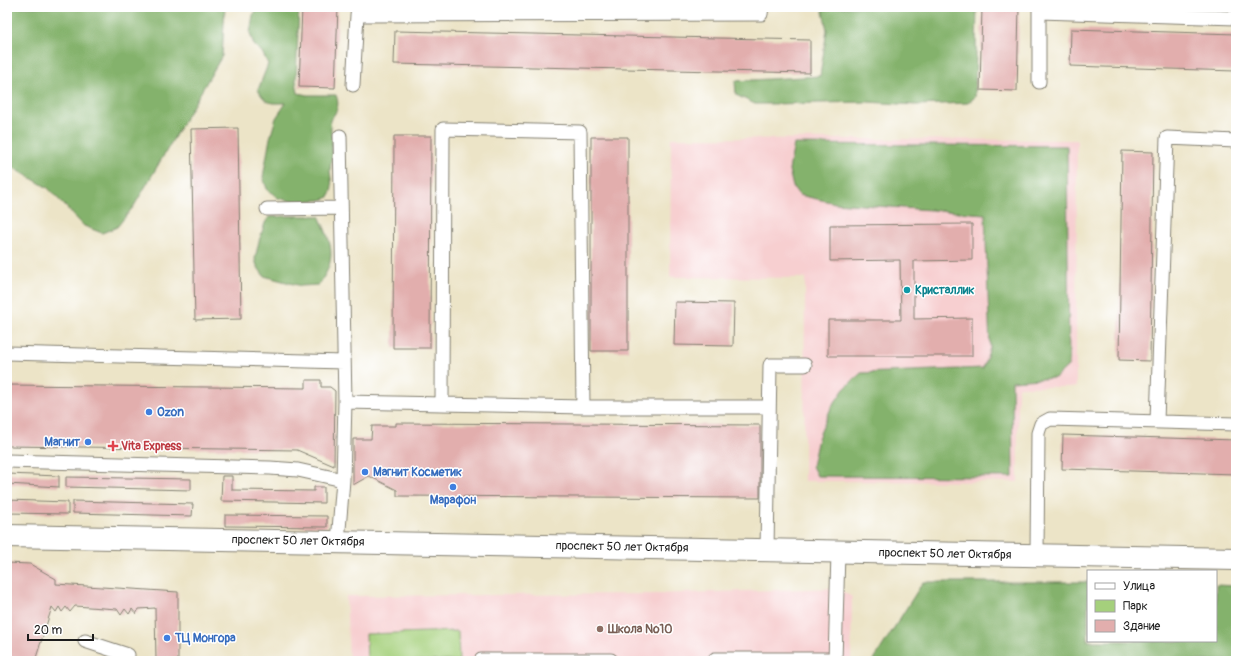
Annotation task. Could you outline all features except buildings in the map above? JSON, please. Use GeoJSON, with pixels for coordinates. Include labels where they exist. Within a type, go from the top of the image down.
{"type":"FeatureCollection","features":[{"type":"Feature","properties":{"kind":"street","name":"проспект 50 лет Октября"},"geometry":{"type":"LineString","coordinates":[[7,536],[1236,559]]}},
{"type":"Feature","properties":{"kind":"lane"},"geometry":{"type":"LineString","coordinates":[[354,85],[357,11],[762,14],[762,7]]}},
{"type":"Feature","properties":{"kind":"lane"},"geometry":{"type":"LineString","coordinates":[[1039,82],[1039,10],[1236,18]]}},
{"type":"Feature","properties":{"kind":"lane"},"geometry":{"type":"LineString","coordinates":[[442,404],[443,128],[580,132],[583,407]]}},
{"type":"Feature","properties":{"kind":"lane"},"geometry":{"type":"LineString","coordinates":[[338,542],[343,480],[345,402],[340,136]]}},
{"type":"Feature","properties":{"kind":"lane"},"geometry":{"type":"LineString","coordinates":[[1157,422],[1167,138],[1236,141]]}},
{"type":"Feature","properties":{"kind":"lane"},"geometry":{"type":"LineString","coordinates":[[267,209],[341,208]]}},
{"type":"Feature","properties":{"kind":"lane"},"geometry":{"type":"LineString","coordinates":[[7,354],[344,362]]}},
{"type":"Feature","properties":{"kind":"lane"},"geometry":{"type":"LineString","coordinates":[[767,550],[770,365],[805,365]]}},
{"type":"Feature","properties":{"kind":"lane"},"geometry":{"type":"LineString","coordinates":[[345,402],[583,407],[770,407]]}},
{"type":"Feature","properties":{"kind":"lane"},"geometry":{"type":"LineString","coordinates":[[1037,555],[1038,433],[1041,424],[1050,419],[1236,424]]}},
{"type":"Feature","properties":{"kind":"lane"},"geometry":{"type":"LineString","coordinates":[[7,461],[270,468],[298,470],[343,480]]}},
{"type":"Feature","properties":{"kind":"lane"},"geometry":{"type":"LineString","coordinates":[[715,659],[835,660],[838,552]]}},
{"type":"Feature","properties":{"kind":"lane"},"geometry":{"type":"LineString","coordinates":[[85,642],[128,655],[126,661]]}},
{"type":"Feature","properties":{"kind":"lane"},"geometry":{"type":"LineString","coordinates":[[481,660],[611,660]]}},
{"type":"Feature","properties":{"kind":"shaded area"},"geometry":{"type":"Polygon","coordinates":[[[671,138],[1077,140],[1076,387],[1018,387],[1018,482],[804,481],[805,278],[670,277],[671,138]]]}},
{"type":"Feature","properties":{"kind":"shaded area","name":"Школа №10"},"geometry":{"type":"Polygon","coordinates":[[[837,588],[852,597],[851,661],[349,661],[346,596],[651,594],[837,588]]]}},
{"type":"Feature","properties":{"kind":"green space"},"geometry":{"type":"Polygon","coordinates":[[[7,7],[225,7],[222,56],[134,206],[117,227],[102,233],[84,226],[48,188],[7,164],[7,7]]]}},
{"type":"Feature","properties":{"kind":"green space"},"geometry":{"type":"Polygon","coordinates":[[[259,7],[299,7],[296,81],[298,93],[307,95],[336,95],[338,102],[337,108],[330,120],[332,155],[330,170],[332,188],[329,197],[321,200],[290,201],[278,198],[267,189],[263,177],[270,138],[276,118],[286,103],[269,102],[258,90],[268,64],[262,52],[254,45],[250,33],[253,15],[259,7]]]}},
{"type":"Feature","properties":{"kind":"green space"},"geometry":{"type":"Polygon","coordinates":[[[822,7],[977,7],[975,97],[968,103],[916,105],[868,102],[755,104],[736,95],[735,81],[820,76],[827,30],[822,7]]]}},
{"type":"Feature","properties":{"kind":"green space"},"geometry":{"type":"Polygon","coordinates":[[[1142,7],[1236,7],[1236,13],[1146,9],[1142,7]]]}},
{"type":"Feature","properties":{"kind":"green space"},"geometry":{"type":"Polygon","coordinates":[[[794,144],[1067,146],[1069,365],[1055,378],[1012,381],[1013,477],[817,476],[812,466],[818,438],[831,408],[844,389],[861,373],[983,368],[990,348],[985,214],[835,203],[799,195],[793,187],[789,170],[794,144]]]}},
{"type":"Feature","properties":{"kind":"green space"},"geometry":{"type":"Polygon","coordinates":[[[319,216],[324,226],[330,243],[331,259],[324,276],[318,285],[301,286],[264,276],[257,266],[255,259],[265,223],[269,217],[319,216]]]}},
{"type":"Feature","properties":{"kind":"green space"},"geometry":{"type":"Polygon","coordinates":[[[923,582],[1087,582],[1087,642],[1217,642],[1217,585],[1236,586],[1236,661],[873,661],[923,582]]]}},
{"type":"Feature","properties":{"kind":"green space"},"geometry":{"type":"Polygon","coordinates":[[[458,631],[459,661],[367,661],[366,634],[458,631]]]}},
{"type":"Feature","properties":{"kind":"place","name":"Кристаллик"},"geometry":{"type":"Point","coordinates":[907,290]}},
{"type":"Feature","properties":{"kind":"place","name":"Ozon"},"geometry":{"type":"Point","coordinates":[149,412]}},
{"type":"Feature","properties":{"kind":"place","name":"Магнит"},"geometry":{"type":"Point","coordinates":[88,442]}},
{"type":"Feature","properties":{"kind":"place","name":"Vita Express"},"geometry":{"type":"Point","coordinates":[113,446]}},
{"type":"Feature","properties":{"kind":"place","name":"Магнит Косметик"},"geometry":{"type":"Point","coordinates":[365,472]}},
{"type":"Feature","properties":{"kind":"place","name":"Марафон"},"geometry":{"type":"Point","coordinates":[453,487]}},
{"type":"Feature","properties":{"kind":"place","name":"Школа №10"},"geometry":{"type":"Point","coordinates":[600,629]}},
{"type":"Feature","properties":{"kind":"place","name":"ТЦ Монгора"},"geometry":{"type":"Point","coordinates":[167,638]}}]}
